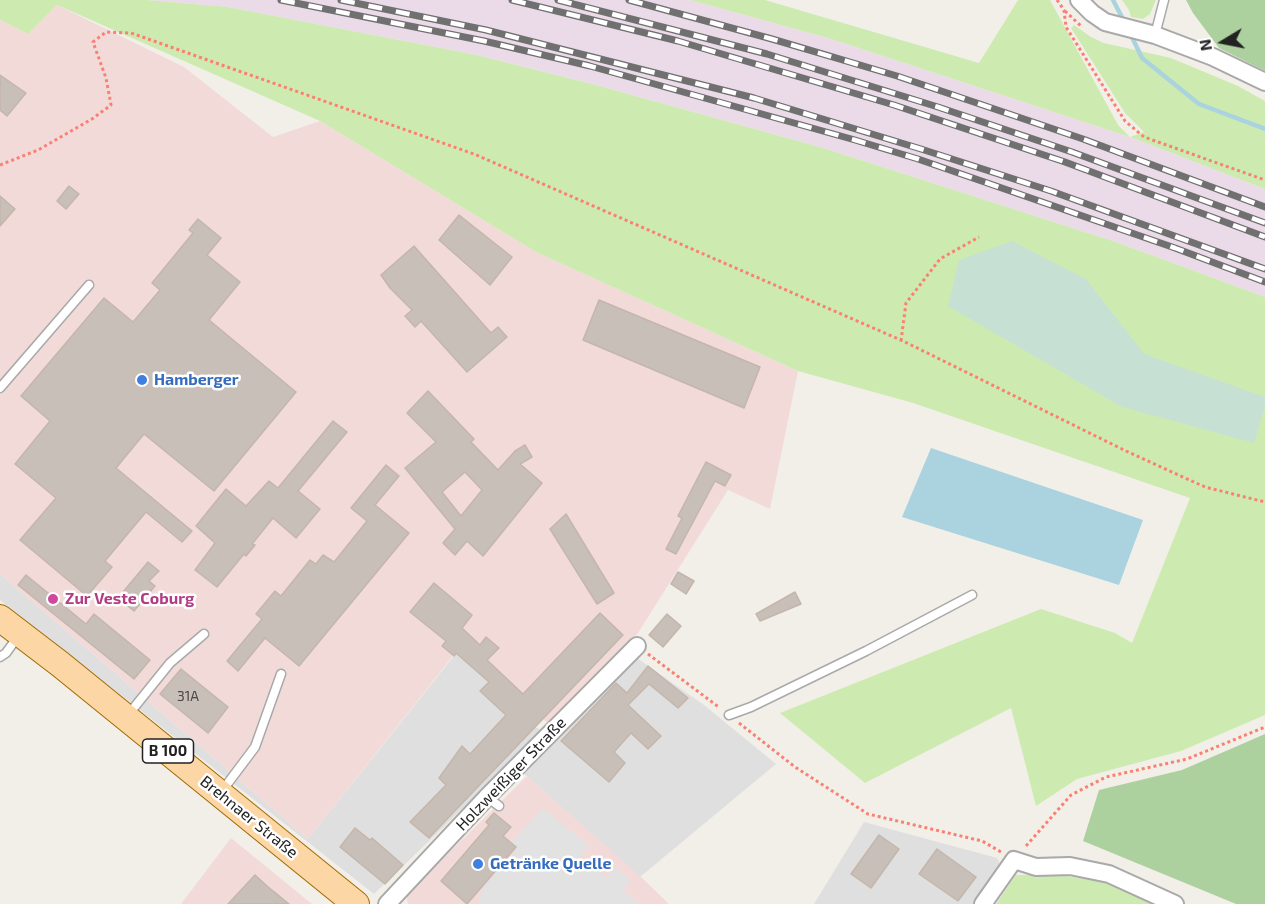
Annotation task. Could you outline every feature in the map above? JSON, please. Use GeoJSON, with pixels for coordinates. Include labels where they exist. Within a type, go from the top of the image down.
{"type":"FeatureCollection","features":[{"type":"Feature","properties":{"kind":"main road","name":"Brehnaer Straße"},"geometry":{"type":"LineString","coordinates":[[0,618],[356,904]]}},
{"type":"Feature","properties":{"kind":"street"},"geometry":{"type":"LineString","coordinates":[[1079,0],[1105,22],[1148,34],[1213,57],[1265,82]]}},
{"type":"Feature","properties":{"kind":"street","name":"Holzweißiger Straße"},"geometry":{"type":"LineString","coordinates":[[387,904],[493,802],[637,646]]}},
{"type":"Feature","properties":{"kind":"street"},"geometry":{"type":"LineString","coordinates":[[983,904],[1014,860],[1036,867],[1070,866],[1109,874],[1175,904]]}},
{"type":"Feature","properties":{"kind":"lane"},"geometry":{"type":"LineString","coordinates":[[1148,34],[1164,0]]}},
{"type":"Feature","properties":{"kind":"lane"},"geometry":{"type":"LineString","coordinates":[[0,388],[89,285]]}},
{"type":"Feature","properties":{"kind":"lane"},"geometry":{"type":"LineString","coordinates":[[729,715],[752,707],[866,651],[972,595]]}},
{"type":"Feature","properties":{"kind":"lane"},"geometry":{"type":"LineString","coordinates":[[0,657],[6,653],[20,634]]}},
{"type":"Feature","properties":{"kind":"lane"},"geometry":{"type":"LineString","coordinates":[[126,717],[170,663],[204,634]]}},
{"type":"Feature","properties":{"kind":"lane"},"geometry":{"type":"LineString","coordinates":[[220,794],[255,747],[281,674]]}},
{"type":"Feature","properties":{"kind":"path"},"geometry":{"type":"LineString","coordinates":[[1058,0],[1064,10],[1066,27],[1131,127],[1144,138],[1265,180]]}},
{"type":"Feature","properties":{"kind":"path"},"geometry":{"type":"LineString","coordinates":[[0,165],[38,150],[92,119],[111,105],[106,78],[93,42],[106,32],[131,33],[474,154],[903,341],[1126,452],[1195,483],[1265,502]]}},
{"type":"Feature","properties":{"kind":"path"},"geometry":{"type":"LineString","coordinates":[[903,341],[900,340],[906,303],[940,260],[979,237]]}},
{"type":"Feature","properties":{"kind":"path"},"geometry":{"type":"LineString","coordinates":[[637,646],[795,767],[868,814],[982,841],[1014,860],[1071,795],[1106,777],[1187,759],[1265,726]]}},
{"type":"Feature","properties":{"kind":"shaded area"},"geometry":{"type":"Polygon","coordinates":[[[147,0],[690,0],[828,38],[1130,137],[1265,189],[1265,297],[1116,242],[820,147],[592,84],[477,55],[228,7],[147,0]]]}},
{"type":"Feature","properties":{"kind":"shaded area"},"geometry":{"type":"Polygon","coordinates":[[[57,5],[184,67],[273,137],[320,121],[536,252],[798,371],[770,509],[728,490],[638,633],[549,724],[456,652],[308,839],[0,574],[0,20],[28,34],[57,5]]]}},
{"type":"Feature","properties":{"kind":"shaded area"},"geometry":{"type":"Polygon","coordinates":[[[0,574],[308,839],[457,652],[535,727],[557,737],[625,666],[637,658],[704,705],[776,764],[640,877],[511,762],[374,894],[0,600],[0,574]]]}},
{"type":"Feature","properties":{"kind":"shaded area"},"geometry":{"type":"Polygon","coordinates":[[[527,776],[669,904],[408,904],[406,895],[527,776]]]}},
{"type":"Feature","properties":{"kind":"shaded area"},"geometry":{"type":"Polygon","coordinates":[[[543,808],[589,846],[580,856],[607,878],[615,867],[631,880],[623,890],[639,904],[479,904],[483,888],[517,848],[512,842],[543,808]]]}},
{"type":"Feature","properties":{"kind":"shaded area"},"geometry":{"type":"Polygon","coordinates":[[[864,822],[997,858],[1000,864],[973,904],[814,904],[864,822]]]}},
{"type":"Feature","properties":{"kind":"shaded area"},"geometry":{"type":"Polygon","coordinates":[[[231,838],[312,904],[181,904],[231,838]]]}},
{"type":"Feature","properties":{"kind":"green space"},"geometry":{"type":"Polygon","coordinates":[[[0,0],[147,0],[228,7],[477,55],[820,147],[1116,242],[1265,297],[1265,715],[1181,751],[1077,779],[1036,806],[1011,708],[865,783],[780,713],[1041,609],[1115,633],[1132,643],[1190,498],[913,403],[798,371],[536,252],[320,121],[57,5],[28,34],[0,20],[0,0]]]}},
{"type":"Feature","properties":{"kind":"green space"},"geometry":{"type":"Polygon","coordinates":[[[690,0],[765,0],[979,63],[1018,0],[1050,0],[1118,125],[1130,137],[828,38],[690,0]]]}},
{"type":"Feature","properties":{"kind":"green space"},"geometry":{"type":"Polygon","coordinates":[[[1122,0],[1156,0],[1150,14],[1143,19],[1131,17],[1122,0]]]}},
{"type":"Feature","properties":{"kind":"green space"},"geometry":{"type":"Polygon","coordinates":[[[1186,0],[1265,0],[1265,71],[1219,48],[1186,0]]]}},
{"type":"Feature","properties":{"kind":"green space"},"geometry":{"type":"Polygon","coordinates":[[[1074,25],[1104,43],[1171,58],[1238,86],[1265,101],[1265,189],[1130,137],[1144,132],[1125,113],[1071,28],[1074,25]]]}},
{"type":"Feature","properties":{"kind":"green space"},"geometry":{"type":"Polygon","coordinates":[[[1012,241],[1086,279],[1144,354],[1265,397],[1265,406],[1254,443],[1122,407],[948,306],[959,260],[1012,241]]]}},
{"type":"Feature","properties":{"kind":"green space"},"geometry":{"type":"Polygon","coordinates":[[[1265,734],[1265,904],[1236,904],[1083,841],[1099,790],[1182,770],[1265,734]]]}},
{"type":"Feature","properties":{"kind":"green space"},"geometry":{"type":"Polygon","coordinates":[[[1016,875],[1057,875],[1101,881],[1153,901],[1153,904],[996,904],[1016,875]]]}},
{"type":"Feature","properties":{"kind":"water"},"geometry":{"type":"Polygon","coordinates":[[[931,448],[1143,520],[1119,585],[902,517],[931,448]]]}},
{"type":"Feature","properties":{"kind":"building"},"geometry":{"type":"Polygon","coordinates":[[[0,75],[26,93],[7,116],[0,110],[0,75]]]}},
{"type":"Feature","properties":{"kind":"building"},"geometry":{"type":"Polygon","coordinates":[[[69,186],[79,194],[66,209],[57,201],[69,186]]]}},
{"type":"Feature","properties":{"kind":"building"},"geometry":{"type":"Polygon","coordinates":[[[0,196],[15,209],[0,226],[0,196]]]}},
{"type":"Feature","properties":{"kind":"building"},"geometry":{"type":"Polygon","coordinates":[[[459,215],[512,257],[490,285],[439,240],[459,215]]]}},
{"type":"Feature","properties":{"kind":"building"},"geometry":{"type":"Polygon","coordinates":[[[198,219],[221,238],[207,255],[240,282],[209,320],[296,392],[214,491],[144,434],[116,468],[192,531],[182,542],[146,512],[105,561],[112,567],[87,596],[20,540],[56,498],[15,464],[50,421],[21,396],[104,298],[133,322],[160,290],[152,283],[193,233],[189,230],[198,219]]]}},
{"type":"Feature","properties":{"kind":"building"},"geometry":{"type":"Polygon","coordinates":[[[414,246],[491,333],[498,327],[507,337],[467,372],[421,321],[415,327],[405,316],[412,310],[390,288],[381,275],[414,246]]]}},
{"type":"Feature","properties":{"kind":"building"},"geometry":{"type":"Polygon","coordinates":[[[599,300],[760,367],[744,408],[583,340],[599,300]]]}},
{"type":"Feature","properties":{"kind":"building"},"geometry":{"type":"Polygon","coordinates":[[[428,391],[474,439],[471,442],[498,470],[515,451],[525,445],[532,457],[520,464],[542,483],[483,556],[467,541],[455,555],[443,543],[455,529],[405,468],[436,442],[407,413],[428,391]],[[465,472],[442,492],[461,516],[482,490],[465,472]]]}},
{"type":"Feature","properties":{"kind":"building"},"geometry":{"type":"Polygon","coordinates":[[[333,421],[347,432],[298,491],[320,509],[296,538],[273,518],[252,544],[255,545],[246,556],[244,554],[217,587],[195,570],[215,543],[196,526],[226,489],[246,506],[269,481],[278,488],[333,421]]]}},
{"type":"Feature","properties":{"kind":"building"},"geometry":{"type":"Polygon","coordinates":[[[706,462],[731,475],[725,486],[715,481],[676,554],[666,549],[682,518],[678,516],[706,462]]]}},
{"type":"Feature","properties":{"kind":"building"},"geometry":{"type":"Polygon","coordinates":[[[386,465],[399,476],[375,505],[409,533],[299,666],[265,638],[238,671],[227,661],[262,619],[256,614],[275,591],[281,596],[310,560],[316,564],[323,555],[334,562],[367,521],[351,508],[386,465]]]}},
{"type":"Feature","properties":{"kind":"building"},"geometry":{"type":"Polygon","coordinates":[[[566,514],[614,593],[597,604],[550,529],[566,514]]]}},
{"type":"Feature","properties":{"kind":"building"},"geometry":{"type":"Polygon","coordinates":[[[148,562],[159,571],[149,581],[155,586],[134,611],[118,598],[148,562]]]}},
{"type":"Feature","properties":{"kind":"building"},"geometry":{"type":"Polygon","coordinates":[[[678,572],[694,581],[686,594],[671,584],[678,572]]]}},
{"type":"Feature","properties":{"kind":"building"},"geometry":{"type":"Polygon","coordinates":[[[26,575],[86,624],[94,614],[150,660],[134,679],[18,585],[26,575]]]}},
{"type":"Feature","properties":{"kind":"building"},"geometry":{"type":"Polygon","coordinates":[[[434,583],[472,615],[462,628],[480,645],[486,637],[499,648],[487,660],[523,694],[600,613],[623,635],[429,838],[410,822],[446,785],[439,778],[462,746],[470,754],[506,715],[480,691],[489,682],[456,653],[454,656],[442,646],[446,641],[410,612],[434,583]]]}},
{"type":"Feature","properties":{"kind":"building"},"geometry":{"type":"Polygon","coordinates":[[[795,592],[801,604],[760,621],[756,614],[795,592]]]}},
{"type":"Feature","properties":{"kind":"building"},"geometry":{"type":"Polygon","coordinates":[[[667,614],[681,626],[663,647],[649,635],[667,614]]]}},
{"type":"Feature","properties":{"kind":"building"},"geometry":{"type":"Polygon","coordinates":[[[648,666],[688,698],[678,708],[649,684],[628,705],[661,736],[648,749],[631,733],[614,752],[625,763],[609,782],[561,741],[616,683],[627,693],[648,666]]]}},
{"type":"Feature","properties":{"kind":"building"},"geometry":{"type":"Polygon","coordinates":[[[181,669],[228,707],[208,733],[160,694],[181,669]]]}},
{"type":"Feature","properties":{"kind":"building","name":"Getränke Quelle"},"geometry":{"type":"Polygon","coordinates":[[[494,813],[511,827],[503,836],[516,847],[467,904],[441,881],[489,825],[486,822],[494,813]]]}},
{"type":"Feature","properties":{"kind":"building"},"geometry":{"type":"Polygon","coordinates":[[[355,828],[370,840],[372,838],[403,865],[385,884],[340,847],[355,828]]]}},
{"type":"Feature","properties":{"kind":"building"},"geometry":{"type":"Polygon","coordinates":[[[879,835],[899,849],[871,888],[851,874],[879,835]]]}},
{"type":"Feature","properties":{"kind":"building"},"geometry":{"type":"Polygon","coordinates":[[[937,849],[976,877],[958,901],[919,874],[937,849]]]}},
{"type":"Feature","properties":{"kind":"building"},"geometry":{"type":"Polygon","coordinates":[[[255,875],[267,886],[289,904],[228,904],[255,875]]]}},
{"type":"Feature","properties":{"kind":"waterway"},"geometry":{"type":"LineString","coordinates":[[1113,0],[1125,23]]}},
{"type":"Feature","properties":{"kind":"waterway"},"geometry":{"type":"LineString","coordinates":[[1130,33],[1142,58],[1199,104],[1265,129]]}},
{"type":"Feature","properties":{"kind":"railway"},"geometry":{"type":"LineString","coordinates":[[281,0],[484,41],[590,66],[855,140],[918,159],[1175,248],[1265,282]]}},
{"type":"Feature","properties":{"kind":"railway"},"geometry":{"type":"LineString","coordinates":[[341,0],[486,30],[754,98],[1051,191],[1265,269]]}},
{"type":"Feature","properties":{"kind":"railway"},"geometry":{"type":"LineString","coordinates":[[512,0],[678,41],[894,105],[1065,162],[1265,237]]}},
{"type":"Feature","properties":{"kind":"railway"},"geometry":{"type":"LineString","coordinates":[[558,0],[767,54],[938,107],[1072,152],[1265,223]]}},
{"type":"Feature","properties":{"kind":"railway"},"geometry":{"type":"LineString","coordinates":[[629,0],[897,76],[1083,139],[1265,207]]}},
{"type":"Feature","properties":{"kind":"place","name":"Hamberger"},"geometry":{"type":"Point","coordinates":[142,380]}},
{"type":"Feature","properties":{"kind":"place","name":"Zur Veste Coburg"},"geometry":{"type":"Point","coordinates":[53,599]}},
{"type":"Feature","properties":{"kind":"place","name":"Getränke Quelle"},"geometry":{"type":"Point","coordinates":[478,864]}}]}
